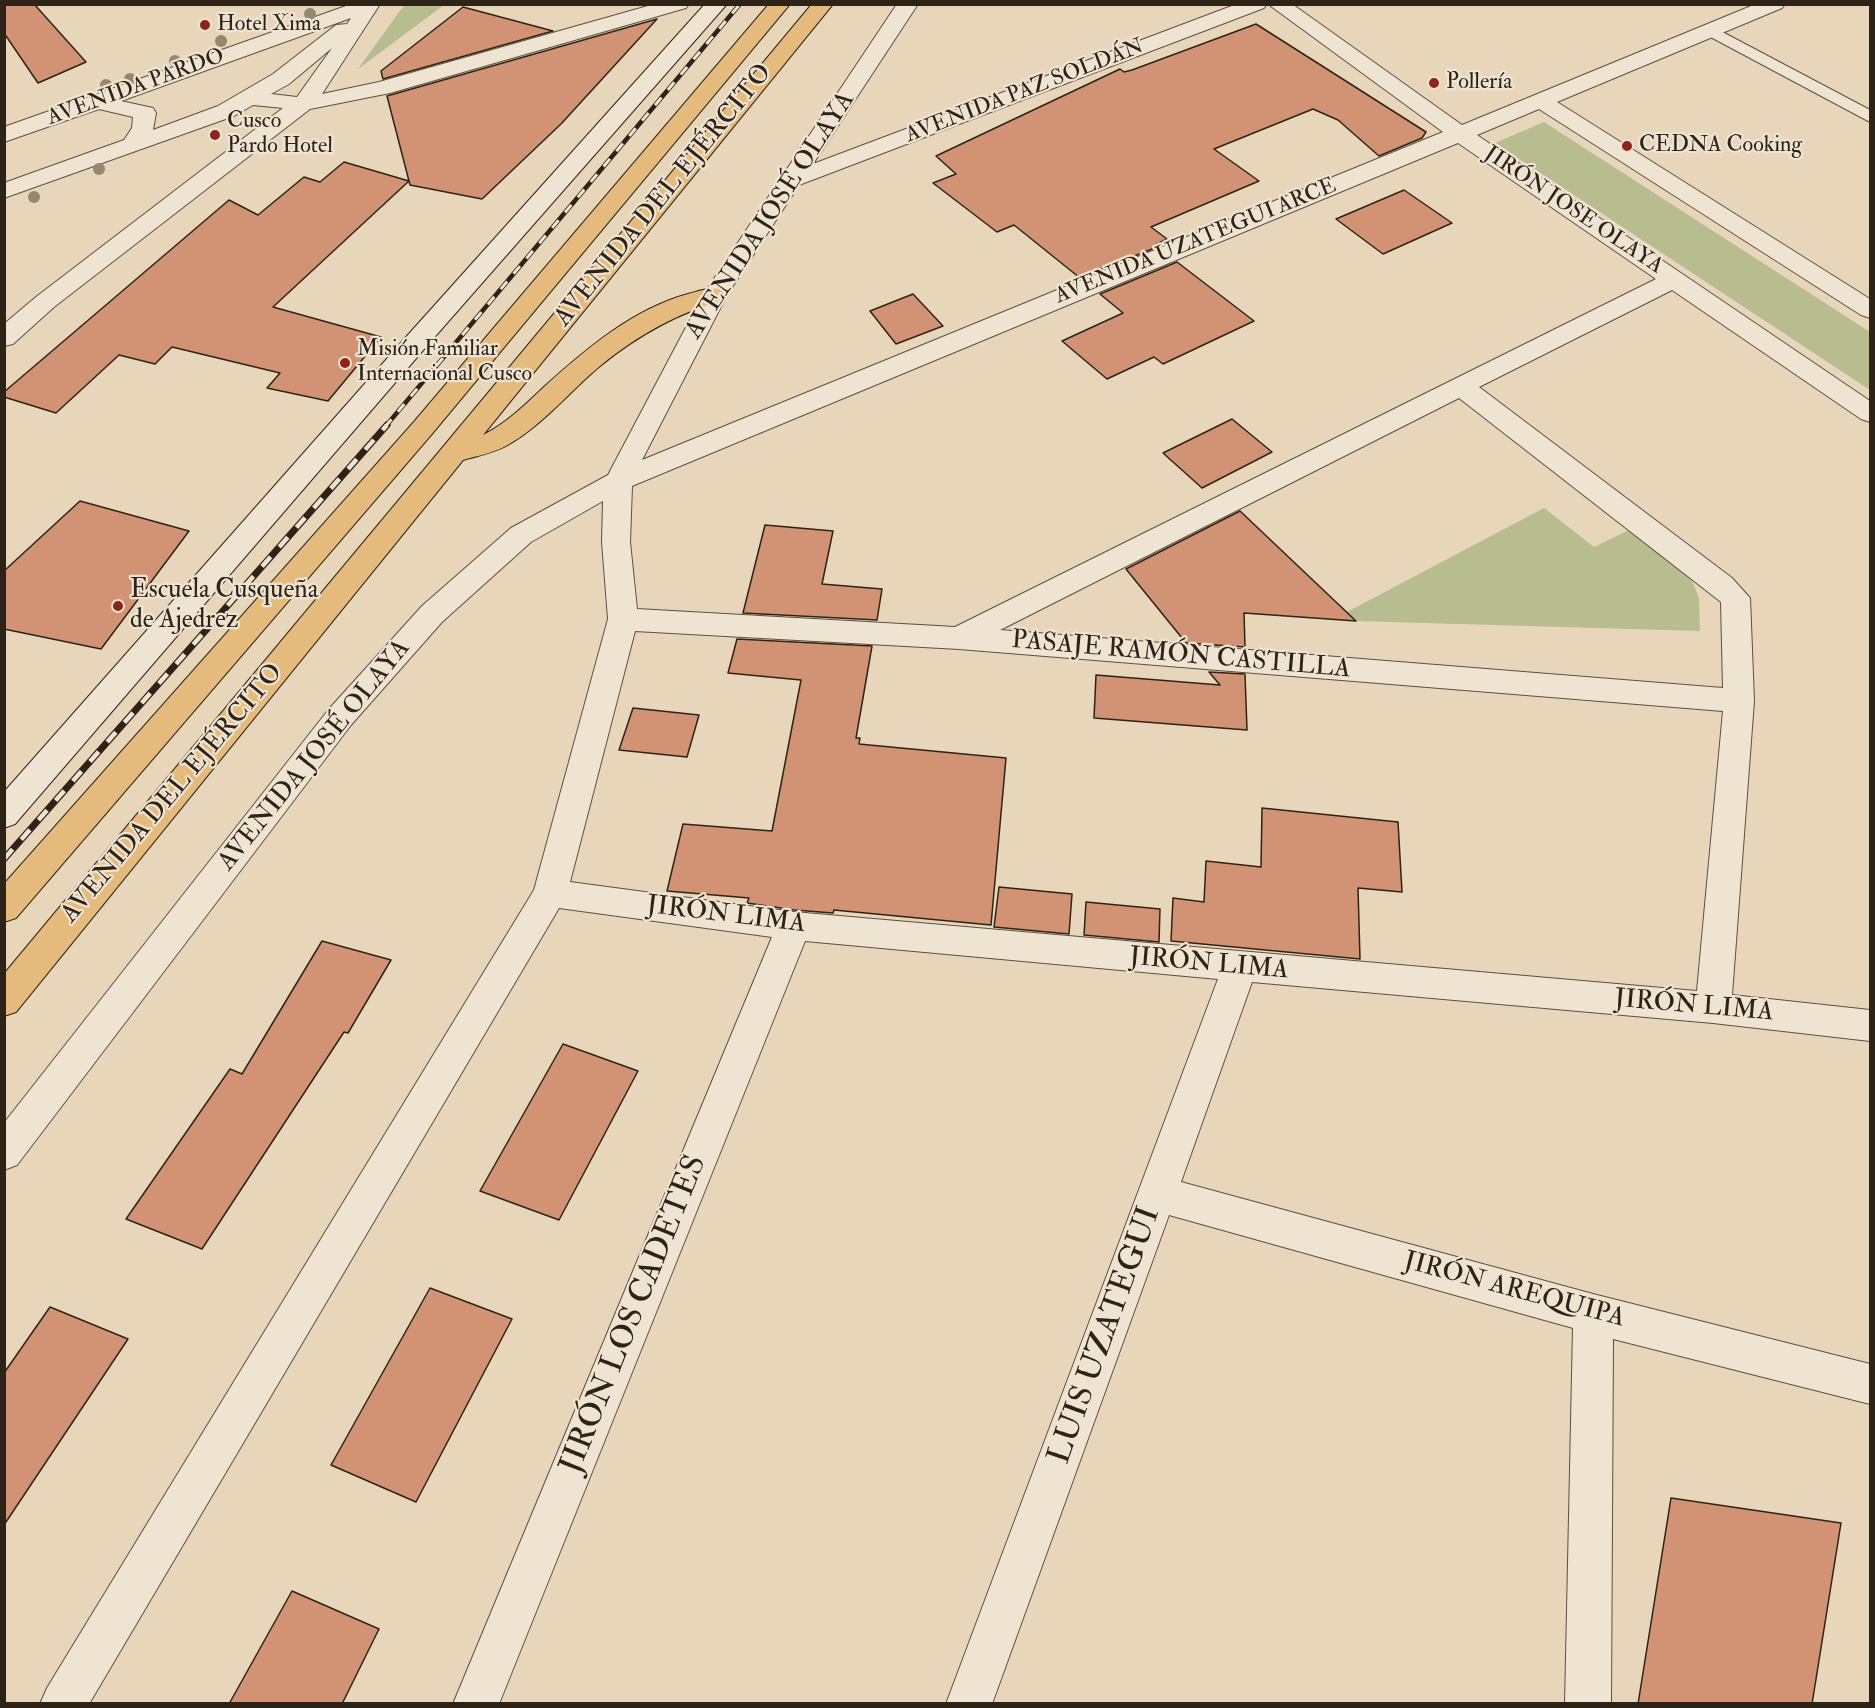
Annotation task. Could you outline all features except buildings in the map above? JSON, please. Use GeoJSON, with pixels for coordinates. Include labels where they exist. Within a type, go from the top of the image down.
{"type":"FeatureCollection","features":[{"type":"Feature","properties":{"kind":"main road","name":"AVENIDA DEL EJÉRCITO"},"geometry":{"type":"LineString","coordinates":[[4,908],[422,429],[780,4]]}},
{"type":"Feature","properties":{"kind":"main road","name":"AVENIDA DEL EJÉRCITO"},"geometry":{"type":"LineString","coordinates":[[4,1002],[95,888],[824,4]]}},
{"type":"Feature","properties":{"kind":"main road"},"geometry":{"type":"LineString","coordinates":[[455,453],[493,441],[516,427],[603,348],[659,314],[692,300],[715,295]]}},
{"type":"Feature","properties":{"kind":"street","name":"AVENIDA PARDO"},"geometry":{"type":"LineString","coordinates":[[4,191],[226,111],[281,79],[324,46],[370,4]]}},
{"type":"Feature","properties":{"kind":"street","name":"AVENIDA PARDO"},"geometry":{"type":"LineString","coordinates":[[4,135],[370,4]]}},
{"type":"Feature","properties":{"kind":"street"},"geometry":{"type":"LineString","coordinates":[[4,338],[45,302],[294,111],[370,4]]}},
{"type":"Feature","properties":{"kind":"street"},"geometry":{"type":"LineString","coordinates":[[250,98],[294,111],[679,4]]}},
{"type":"Feature","properties":{"kind":"street"},"geometry":{"type":"LineString","coordinates":[[4,816],[408,351],[717,4]]}},
{"type":"Feature","properties":{"kind":"street","name":"AVENIDA JOSÉ OLAYA"},"geometry":{"type":"LineString","coordinates":[[4,1153],[340,717],[432,614],[521,535],[618,481],[715,295],[908,4]]}},
{"type":"Feature","properties":{"kind":"street","name":"AVENIDA PAZ SOLDÁN"},"geometry":{"type":"LineString","coordinates":[[793,180],[1257,4]]}},
{"type":"Feature","properties":{"kind":"street","name":"JIRÓN JOSE OLAYA"},"geometry":{"type":"LineString","coordinates":[[1278,4],[1460,134],[1870,413]]}},
{"type":"Feature","properties":{"kind":"street","name":"AVENIDA UZATEGUI ARCE"},"geometry":{"type":"LineString","coordinates":[[618,481],[1775,4]]}},
{"type":"Feature","properties":{"kind":"street"},"geometry":{"type":"LineString","coordinates":[[99,102],[146,112],[143,128],[132,145]]}},
{"type":"Feature","properties":{"kind":"street"},"geometry":{"type":"LineString","coordinates":[[1542,102],[1870,310]]}},
{"type":"Feature","properties":{"kind":"street"},"geometry":{"type":"LineString","coordinates":[[959,638],[1674,279]]}},
{"type":"Feature","properties":{"kind":"street"},"geometry":{"type":"LineString","coordinates":[[1460,385],[1722,585],[1735,598],[1739,701],[1713,1008]]}},
{"type":"Feature","properties":{"kind":"street"},"geometry":{"type":"LineString","coordinates":[[63,1704],[550,893],[623,619],[616,542],[618,481]]}},
{"type":"Feature","properties":{"kind":"street","name":"PASAJE RAMÓN CASTILLA"},"geometry":{"type":"LineString","coordinates":[[623,619],[959,638],[1739,701]]}},
{"type":"Feature","properties":{"kind":"street","name":"JIRÓN LIMA"},"geometry":{"type":"LineString","coordinates":[[550,893],[794,926],[1239,968],[1713,1008],[1870,1026]]}},
{"type":"Feature","properties":{"kind":"street","name":"JIRÓN LOS CADETES"},"geometry":{"type":"LineString","coordinates":[[476,1704],[794,926]]}},
{"type":"Feature","properties":{"kind":"street","name":"LUIS UZATEGUI"},"geometry":{"type":"LineString","coordinates":[[969,1704],[1239,968]]}},
{"type":"Feature","properties":{"kind":"street","name":"JIRÓN AREQUIPA"},"geometry":{"type":"LineString","coordinates":[[1158,1194],[1593,1314],[1870,1384]]}},
{"type":"Feature","properties":{"kind":"street"},"geometry":{"type":"LineString","coordinates":[[1588,1704],[1593,1314]]}},
{"type":"Feature","properties":{"kind":"lane"},"geometry":{"type":"LineString","coordinates":[[1711,31],[1870,117]]}},
{"type":"Feature","properties":{"kind":"green space"},"geometry":{"type":"Polygon","coordinates":[[[405,5],[444,5],[358,69],[399,12],[405,5]]]}},
{"type":"Feature","properties":{"kind":"green space"},"geometry":{"type":"Polygon","coordinates":[[[1544,122],[1870,332],[1870,390],[1495,143],[1544,122]]]}},
{"type":"Feature","properties":{"kind":"green space"},"geometry":{"type":"Polygon","coordinates":[[[1544,508],[1594,547],[1633,528],[1688,571],[1699,598],[1700,631],[1356,621],[1347,612],[1544,508]]]}},
{"type":"Feature","properties":{"kind":"railway"},"geometry":{"type":"LineString","coordinates":[[385,427],[740,4]]}},
{"type":"Feature","properties":{"kind":"railway"},"geometry":{"type":"LineString","coordinates":[[4,859],[387,425]]}},
{"type":"Feature","properties":{"kind":"place","name":"Hotel Xima"},"geometry":{"type":"Point","coordinates":[205,25]}},
{"type":"Feature","properties":{"kind":"place","name":"Pollería"},"geometry":{"type":"Point","coordinates":[1434,83]}},
{"type":"Feature","properties":{"kind":"place","name":"Cusco Pardo Hotel"},"geometry":{"type":"Point","coordinates":[215,135]}},
{"type":"Feature","properties":{"kind":"place","name":"CEDNA Cooking"},"geometry":{"type":"Point","coordinates":[1627,146]}},
{"type":"Feature","properties":{"kind":"place","name":"Misión Familiar Internacional Cusco"},"geometry":{"type":"Point","coordinates":[345,363]}},
{"type":"Feature","properties":{"kind":"place","name":"Escuela Cusqueña de Ajedrez"},"geometry":{"type":"Point","coordinates":[118,606]}}]}
